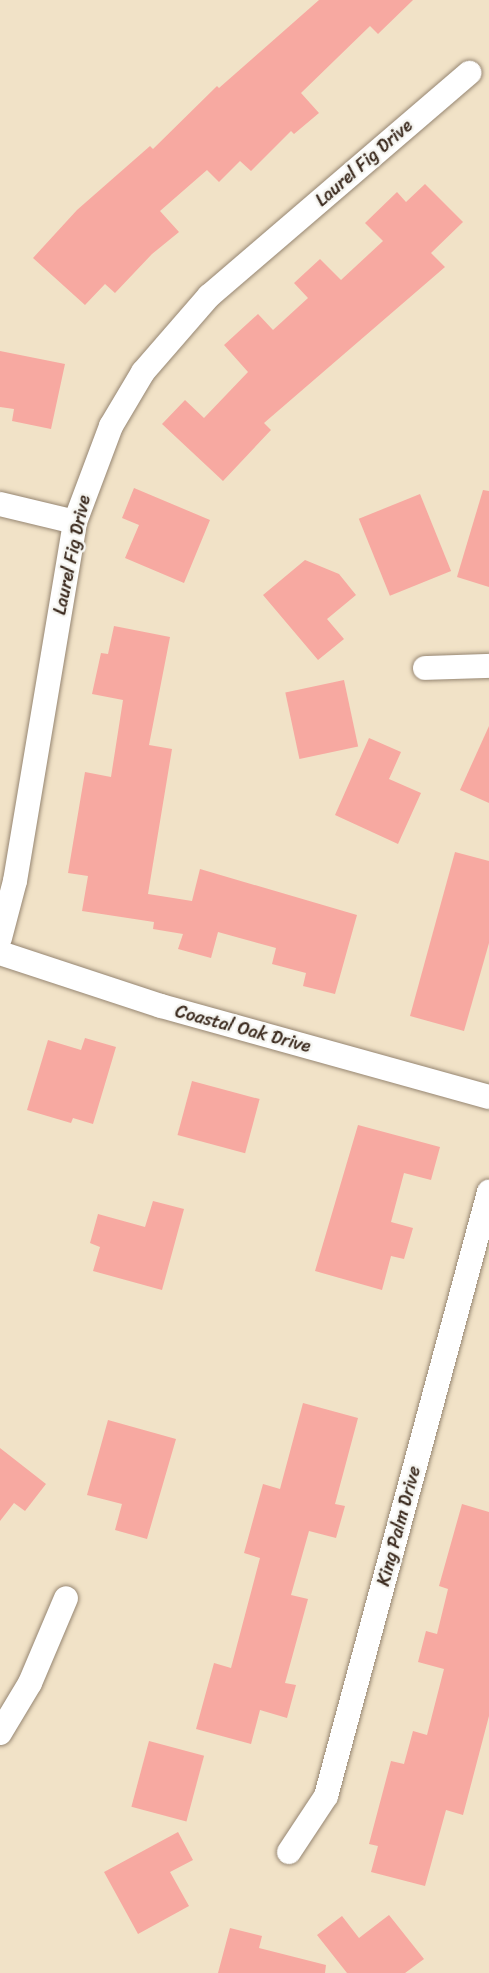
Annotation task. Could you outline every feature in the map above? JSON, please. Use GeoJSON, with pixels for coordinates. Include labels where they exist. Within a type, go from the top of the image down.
{"type":"FeatureCollection","features":[{"type":"Feature","properties":{"kind":"street","name":"Laurel Fig Drive"},"geometry":{"type":"LineString","coordinates":[[0,938],[15,881],[75,522],[111,426],[171,335],[209,296],[469,73]]}},
{"type":"Feature","properties":{"kind":"street"},"geometry":{"type":"LineString","coordinates":[[0,504],[75,522]]}},
{"type":"Feature","properties":{"kind":"street"},"geometry":{"type":"LineString","coordinates":[[425,668],[489,666]]}},
{"type":"Feature","properties":{"kind":"street","name":"Coastal Oak Drive"},"geometry":{"type":"LineString","coordinates":[[0,953],[161,1006],[489,1096]]}},
{"type":"Feature","properties":{"kind":"street","name":"King Palm Drive"},"geometry":{"type":"LineString","coordinates":[[289,1852],[326,1796],[489,1192]]}},
{"type":"Feature","properties":{"kind":"street"},"geometry":{"type":"LineString","coordinates":[[0,1733],[30,1683],[66,1598]]}},
{"type":"Feature","properties":{"kind":"building"},"geometry":{"type":"Polygon","coordinates":[[[319,0],[413,0],[378,34],[370,26],[301,93],[319,113],[294,134],[291,131],[251,171],[240,161],[219,182],[207,170],[160,211],[179,232],[152,254],[115,293],[105,284],[85,305],[33,258],[77,210],[150,146],[153,149],[217,86],[219,88],[319,0]]]}},
{"type":"Feature","properties":{"kind":"building"},"geometry":{"type":"Polygon","coordinates":[[[425,184],[463,222],[431,253],[445,267],[264,423],[271,430],[223,481],[162,424],[185,400],[204,418],[248,372],[224,345],[258,314],[273,330],[308,298],[294,283],[320,259],[341,280],[383,241],[365,223],[397,192],[406,202],[425,184]]]}},
{"type":"Feature","properties":{"kind":"building"},"geometry":{"type":"Polygon","coordinates":[[[0,351],[65,364],[51,429],[12,421],[14,409],[0,407],[0,351]]]}},
{"type":"Feature","properties":{"kind":"building"},"geometry":{"type":"Polygon","coordinates":[[[134,488],[210,520],[184,583],[125,558],[139,525],[122,518],[134,488]]]}},
{"type":"Feature","properties":{"kind":"building"},"geometry":{"type":"Polygon","coordinates":[[[483,490],[489,491],[489,587],[457,577],[483,490]]]}},
{"type":"Feature","properties":{"kind":"building"},"geometry":{"type":"Polygon","coordinates":[[[420,494],[451,571],[390,596],[359,519],[420,494]]]}},
{"type":"Feature","properties":{"kind":"building"},"geometry":{"type":"Polygon","coordinates":[[[305,560],[339,574],[356,595],[327,619],[344,639],[318,660],[263,595],[305,560]]]}},
{"type":"Feature","properties":{"kind":"building"},"geometry":{"type":"Polygon","coordinates":[[[114,626],[170,637],[149,745],[172,749],[148,894],[192,901],[200,869],[357,915],[335,994],[303,986],[306,973],[272,964],[276,948],[218,932],[211,958],[178,949],[183,934],[153,929],[154,922],[82,911],[88,876],[68,873],[85,772],[111,777],[123,700],[92,694],[101,653],[108,654],[114,626]]]}},
{"type":"Feature","properties":{"kind":"building"},"geometry":{"type":"Polygon","coordinates":[[[344,680],[358,747],[299,759],[285,692],[344,680]]]}},
{"type":"Feature","properties":{"kind":"building"},"geometry":{"type":"Polygon","coordinates":[[[489,726],[489,803],[460,790],[489,726]]]}},
{"type":"Feature","properties":{"kind":"building"},"geometry":{"type":"Polygon","coordinates":[[[369,738],[401,752],[389,779],[421,793],[398,844],[335,815],[369,738]]]}},
{"type":"Feature","properties":{"kind":"building"},"geometry":{"type":"Polygon","coordinates":[[[455,852],[489,861],[489,943],[464,1031],[410,1016],[455,852]]]}},
{"type":"Feature","properties":{"kind":"building"},"geometry":{"type":"Polygon","coordinates":[[[85,1038],[116,1047],[93,1124],[73,1118],[71,1123],[27,1110],[48,1040],[81,1050],[85,1038]]]}},
{"type":"Feature","properties":{"kind":"building"},"geometry":{"type":"Polygon","coordinates":[[[192,1081],[260,1099],[245,1153],[178,1135],[192,1081]]]}},
{"type":"Feature","properties":{"kind":"building"},"geometry":{"type":"Polygon","coordinates":[[[358,1125],[440,1147],[431,1180],[404,1173],[391,1222],[413,1228],[404,1259],[391,1256],[382,1290],[315,1271],[358,1125]]]}},
{"type":"Feature","properties":{"kind":"building"},"geometry":{"type":"Polygon","coordinates":[[[153,1201],[184,1209],[162,1290],[93,1271],[100,1247],[90,1243],[98,1214],[145,1227],[153,1201]]]}},
{"type":"Feature","properties":{"kind":"building"},"geometry":{"type":"Polygon","coordinates":[[[303,1403],[358,1418],[335,1504],[345,1506],[336,1538],[309,1531],[291,1595],[308,1599],[285,1683],[296,1685],[287,1718],[260,1710],[251,1744],[196,1729],[214,1663],[231,1668],[260,1558],[244,1553],[263,1484],[280,1489],[303,1403]]]}},
{"type":"Feature","properties":{"kind":"building"},"geometry":{"type":"Polygon","coordinates":[[[108,1420],[176,1439],[147,1539],[115,1530],[122,1504],[87,1495],[108,1420]]]}},
{"type":"Feature","properties":{"kind":"building"},"geometry":{"type":"Polygon","coordinates":[[[0,1448],[46,1484],[25,1511],[14,1503],[0,1521],[0,1448]]]}},
{"type":"Feature","properties":{"kind":"building"},"geometry":{"type":"Polygon","coordinates":[[[462,1504],[489,1512],[489,1716],[463,1815],[446,1810],[425,1886],[371,1872],[378,1846],[369,1844],[391,1761],[404,1764],[413,1731],[427,1735],[444,1669],[418,1662],[426,1631],[437,1634],[448,1589],[439,1586],[462,1504]]]}},
{"type":"Feature","properties":{"kind":"building"},"geometry":{"type":"Polygon","coordinates":[[[149,1741],[204,1756],[186,1821],[131,1807],[149,1741]]]}},
{"type":"Feature","properties":{"kind":"building"},"geometry":{"type":"Polygon","coordinates":[[[178,1832],[193,1860],[170,1872],[189,1906],[138,1934],[104,1872],[178,1832]]]}},
{"type":"Feature","properties":{"kind":"building"},"geometry":{"type":"Polygon","coordinates":[[[389,1915],[424,1959],[405,1973],[347,1973],[317,1935],[342,1916],[359,1938],[389,1915]]]}},
{"type":"Feature","properties":{"kind":"building"},"geometry":{"type":"Polygon","coordinates":[[[230,1928],[262,1936],[259,1948],[326,1965],[325,1973],[218,1973],[230,1928]]]}}]}
